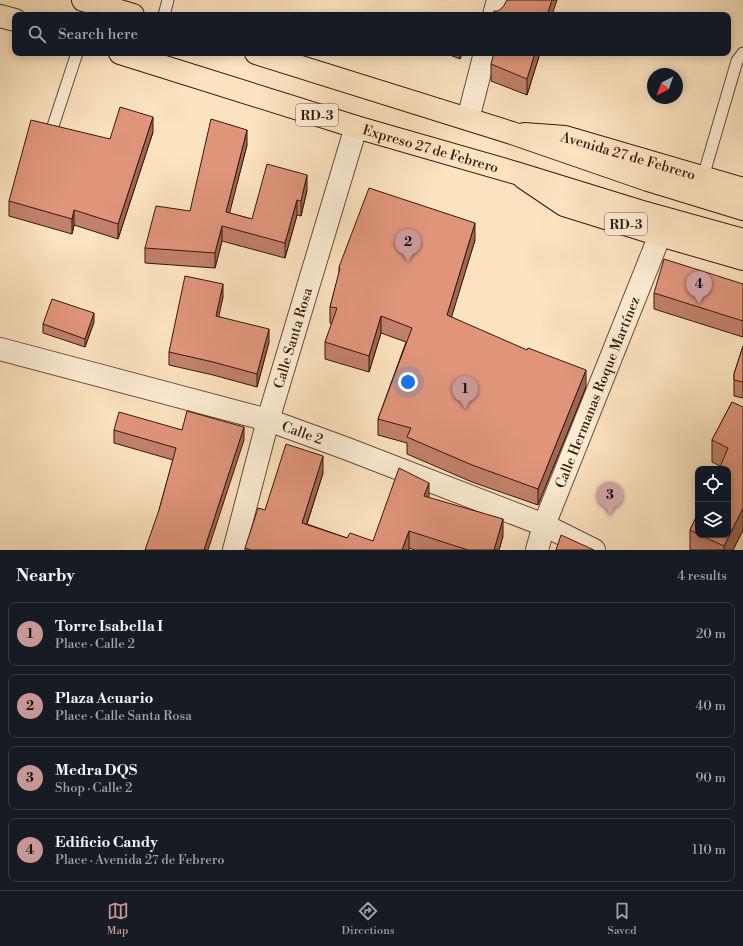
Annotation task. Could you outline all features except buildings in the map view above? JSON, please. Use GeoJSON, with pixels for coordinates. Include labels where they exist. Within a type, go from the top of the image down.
{"type":"FeatureCollection","features":[{"type":"Feature","properties":{"kind":"main road"},"geometry":{"type":"LineString","coordinates":[[83,0],[122,12]]}},
{"type":"Feature","properties":{"kind":"main road"},"geometry":{"type":"LineString","coordinates":[[0,16],[12,19]]}},
{"type":"Feature","properties":{"kind":"main road","name":"Expreso 27 de Febrero"},"geometry":{"type":"LineString","coordinates":[[130,56],[356,127],[516,173],[639,211],[743,240]]}},
{"type":"Feature","properties":{"kind":"main road"},"geometry":{"type":"LineString","coordinates":[[266,56],[512,133],[648,180],[743,209]]}},
{"type":"Feature","properties":{"kind":"main road","name":"Avenida 27 de Febrero"},"geometry":{"type":"LineString","coordinates":[[512,133],[565,137],[743,189]]}},
{"type":"Feature","properties":{"kind":"main road","name":"RD-3"},"geometry":{"type":"LineString","coordinates":[[516,173],[564,205],[743,259]]}},
{"type":"Feature","properties":{"kind":"street"},"geometry":{"type":"LineString","coordinates":[[495,12],[498,0]]}},
{"type":"Feature","properties":{"kind":"street"},"geometry":{"type":"LineString","coordinates":[[468,119],[484,56]]}},
{"type":"Feature","properties":{"kind":"street","name":"Calle Santa Rosa"},"geometry":{"type":"LineString","coordinates":[[234,550],[268,420],[356,127]]}},
{"type":"Feature","properties":{"kind":"street","name":"Calle Hermanas Roque Martínez"},"geometry":{"type":"LineString","coordinates":[[536,550],[544,525],[660,235]]}},
{"type":"Feature","properties":{"kind":"street","name":"Calle 2"},"geometry":{"type":"LineString","coordinates":[[0,349],[268,420],[345,448],[544,525],[594,550]]}},
{"type":"Feature","properties":{"kind":"lane"},"geometry":{"type":"LineString","coordinates":[[165,12],[168,0]]}},
{"type":"Feature","properties":{"kind":"lane"},"geometry":{"type":"LineString","coordinates":[[703,177],[737,61],[743,54]]}},
{"type":"Feature","properties":{"kind":"lane"},"geometry":{"type":"LineString","coordinates":[[53,126],[75,56]]}},
{"type":"Feature","properties":{"kind":"place","name":"Plaza Acuario"},"geometry":{"type":"Point","coordinates":[408,262]}},
{"type":"Feature","properties":{"kind":"place","name":"Edificio Candy"},"geometry":{"type":"Point","coordinates":[699,304]}},
{"type":"Feature","properties":{"kind":"place","name":"Torre Isabella I"},"geometry":{"type":"Point","coordinates":[465,409]}},
{"type":"Feature","properties":{"kind":"place","name":"Medra DQS"},"geometry":{"type":"Point","coordinates":[610,515]}}]}
